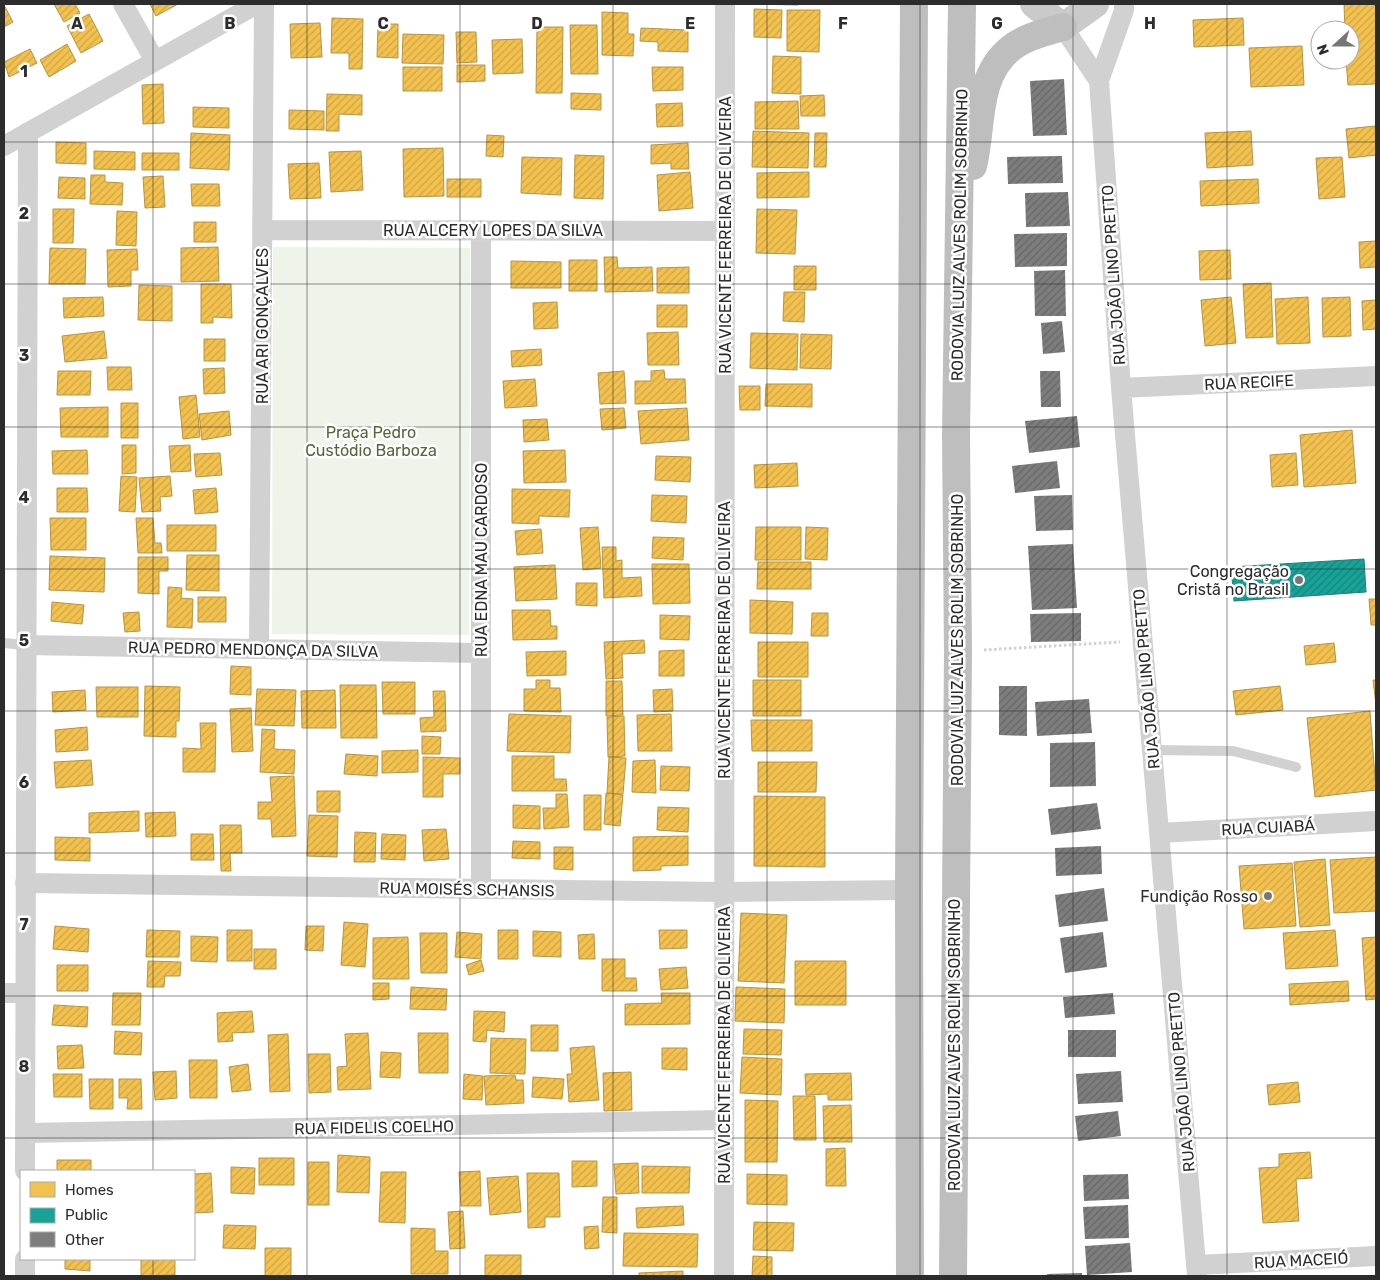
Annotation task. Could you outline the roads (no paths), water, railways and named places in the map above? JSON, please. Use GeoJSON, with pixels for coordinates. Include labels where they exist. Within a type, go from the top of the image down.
{"type":"FeatureCollection","features":[{"type":"Feature","properties":{"kind":"highway"},"geometry":{"type":"LineString","coordinates":[[910,1276],[914,4]]}},
{"type":"Feature","properties":{"kind":"highway","name":"RODOVIA LUIZ ALVES ROLIM SOBRINHO"},"geometry":{"type":"LineString","coordinates":[[953,1276],[958,651],[956,435],[962,4]]}},
{"type":"Feature","properties":{"kind":"highway"},"geometry":{"type":"LineString","coordinates":[[959,224],[975,158],[984,92],[993,68],[1010,48],[1032,37],[1062,26]]}},
{"type":"Feature","properties":{"kind":"street"},"geometry":{"type":"LineString","coordinates":[[123,4],[155,61]]}},
{"type":"Feature","properties":{"kind":"street"},"geometry":{"type":"LineString","coordinates":[[4,146],[257,4]]}},
{"type":"Feature","properties":{"kind":"street","name":"RUA ARI GONÇALVES"},"geometry":{"type":"LineString","coordinates":[[259,649],[264,4]]}},
{"type":"Feature","properties":{"kind":"street","name":"RUA VICENTE FERREIRA DE OLIVEIRA"},"geometry":{"type":"LineString","coordinates":[[724,1276],[725,4]]}},
{"type":"Feature","properties":{"kind":"street"},"geometry":{"type":"LineString","coordinates":[[1034,4],[1062,26],[1095,4]]}},
{"type":"Feature","properties":{"kind":"street","name":"RUA JOÃO LINO PRETTO"},"geometry":{"type":"LineString","coordinates":[[1124,4],[1124,10],[1099,81],[1121,388],[1196,1270]]}},
{"type":"Feature","properties":{"kind":"street","name":"RUA JOÃO LINO PRETTO"},"geometry":{"type":"LineString","coordinates":[[1062,26],[1099,81]]}},
{"type":"Feature","properties":{"kind":"street"},"geometry":{"type":"LineString","coordinates":[[25,1170],[25,644],[28,132]]}},
{"type":"Feature","properties":{"kind":"street","name":"RUA ALCERY LOPES DA SILVA"},"geometry":{"type":"LineString","coordinates":[[262,230],[725,231]]}},
{"type":"Feature","properties":{"kind":"street","name":"RUA EDNA MAU CARDOSO"},"geometry":{"type":"LineString","coordinates":[[481,230],[481,889]]}},
{"type":"Feature","properties":{"kind":"street","name":"RUA RECIFE"},"geometry":{"type":"LineString","coordinates":[[1121,388],[1376,376]]}},
{"type":"Feature","properties":{"kind":"street","name":"RUA PEDRO MENDONÇA DA SILVA"},"geometry":{"type":"LineString","coordinates":[[25,644],[481,653]]}},
{"type":"Feature","properties":{"kind":"street","name":"RUA CUIABÁ"},"geometry":{"type":"LineString","coordinates":[[1160,833],[1376,821]]}},
{"type":"Feature","properties":{"kind":"street","name":"RUA MOISÉS SCHANSIS"},"geometry":{"type":"LineString","coordinates":[[25,883],[724,892],[910,890]]}},
{"type":"Feature","properties":{"kind":"street"},"geometry":{"type":"LineString","coordinates":[[4,993],[25,993]]}},
{"type":"Feature","properties":{"kind":"street","name":"RUA FIDELIS COELHO"},"geometry":{"type":"LineString","coordinates":[[25,1134],[724,1120]]}},
{"type":"Feature","properties":{"kind":"street","name":"RUA MACEIÓ"},"geometry":{"type":"LineString","coordinates":[[1196,1270],[1376,1256]]}},
{"type":"Feature","properties":{"kind":"street"},"geometry":{"type":"LineString","coordinates":[[25,1260],[25,1276]]}},
{"type":"Feature","properties":{"kind":"lane"},"geometry":{"type":"LineString","coordinates":[[4,643],[25,644]]}},
{"type":"Feature","properties":{"kind":"lane"},"geometry":{"type":"LineString","coordinates":[[1152,750],[1233,751],[1296,767]]}},
{"type":"Feature","properties":{"kind":"place","name":"Congregação Cristã no Brasil"},"geometry":{"type":"Point","coordinates":[1299,580]}},
{"type":"Feature","properties":{"kind":"place","name":"Fundição Rosso"},"geometry":{"type":"Point","coordinates":[1268,896]}},
{"type":"Feature","properties":{"kind":"park label","name":"Praça Pedro Custódio Barboza"},"geometry":{"type":"Point","coordinates":[371,441]}}]}
